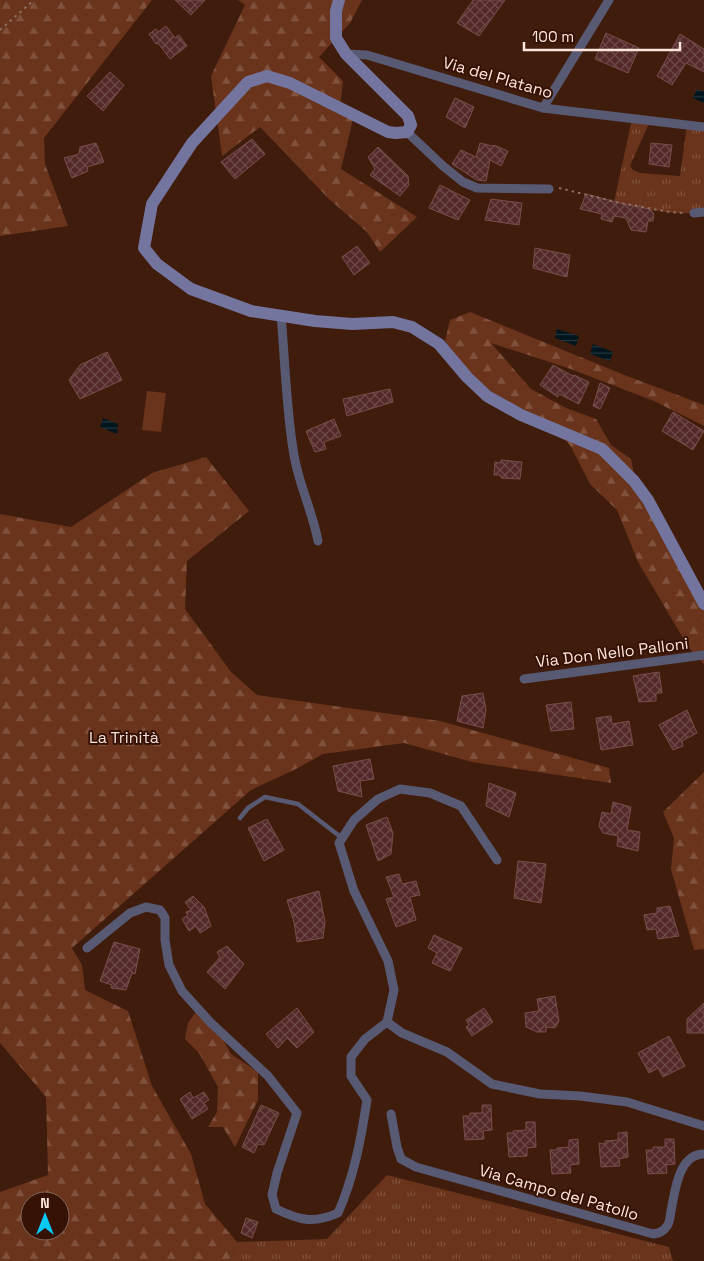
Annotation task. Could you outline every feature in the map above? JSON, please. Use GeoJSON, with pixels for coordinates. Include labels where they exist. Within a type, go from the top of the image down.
{"type":"FeatureCollection","features":[{"type":"Feature","properties":{"kind":"street"},"geometry":{"type":"LineString","coordinates":[[340,0],[336,11],[336,38],[346,54],[408,116],[411,125],[407,132],[396,134],[388,132],[290,83],[267,76],[248,82],[192,143],[152,204],[144,248],[157,264],[191,289],[251,311],[315,321],[352,324],[393,322],[412,327],[439,344],[468,378],[487,396],[522,415],[602,449],[634,481],[648,500],[704,604]]}},
{"type":"Feature","properties":{"kind":"street"},"geometry":{"type":"LineString","coordinates":[[543,108],[609,0]]}},
{"type":"Feature","properties":{"kind":"street","name":"Via del Platano"},"geometry":{"type":"LineString","coordinates":[[346,54],[367,55],[543,108],[704,127]]}},
{"type":"Feature","properties":{"kind":"street"},"geometry":{"type":"LineString","coordinates":[[407,132],[443,166],[463,182],[477,188],[549,189]]}},
{"type":"Feature","properties":{"kind":"street"},"geometry":{"type":"LineString","coordinates":[[694,213],[704,212]]}},
{"type":"Feature","properties":{"kind":"street"},"geometry":{"type":"LineString","coordinates":[[281,315],[293,449],[301,486],[314,522],[318,541]]}},
{"type":"Feature","properties":{"kind":"street","name":"Via Don Nello Palloni"},"geometry":{"type":"LineString","coordinates":[[524,679],[704,655]]}},
{"type":"Feature","properties":{"kind":"street"},"geometry":{"type":"LineString","coordinates":[[86,948],[130,913],[146,907],[160,910],[164,918],[169,964],[182,991],[210,1022],[268,1076],[297,1113],[277,1173],[272,1195],[276,1208],[295,1218],[323,1220],[338,1213],[348,1189],[367,1100],[351,1076],[350,1057],[365,1040],[387,1022],[394,990],[388,961],[354,891],[339,843],[354,820],[378,799],[400,788],[430,792],[461,806],[497,860]]}},
{"type":"Feature","properties":{"kind":"street"},"geometry":{"type":"LineString","coordinates":[[387,1022],[402,1033],[446,1052],[492,1084],[540,1094],[580,1096],[627,1102],[704,1126]]}},
{"type":"Feature","properties":{"kind":"street","name":"Via Campo del Patollo"},"geometry":{"type":"LineString","coordinates":[[391,1114],[397,1147],[402,1159],[416,1167],[653,1234],[661,1232],[668,1225],[676,1186],[682,1168],[690,1158],[698,1154],[704,1154]]}},
{"type":"Feature","properties":{"kind":"lane"},"geometry":{"type":"LineString","coordinates":[[240,818],[248,808],[265,797],[298,804],[342,838]]}},
{"type":"Feature","properties":{"kind":"path"},"geometry":{"type":"LineString","coordinates":[[0,30],[34,0]]}},
{"type":"Feature","properties":{"kind":"path"},"geometry":{"type":"LineString","coordinates":[[549,189],[561,188],[625,204],[670,212],[694,213]]}},
{"type":"Feature","properties":{"kind":"green space"},"geometry":{"type":"Polygon","coordinates":[[[0,0],[152,0],[44,138],[45,164],[68,226],[0,236],[0,0]]]}},
{"type":"Feature","properties":{"kind":"green space"},"geometry":{"type":"Polygon","coordinates":[[[238,0],[362,0],[350,23],[319,57],[343,81],[340,108],[354,115],[341,169],[417,217],[380,252],[367,232],[330,200],[260,127],[222,156],[211,76],[245,5],[238,0]]]}},
{"type":"Feature","properties":{"kind":"green space"},"geometry":{"type":"Polygon","coordinates":[[[632,119],[650,121],[630,166],[633,170],[640,173],[680,176],[687,125],[704,127],[704,212],[670,212],[614,202],[632,119]]]}},
{"type":"Feature","properties":{"kind":"green space"},"geometry":{"type":"Polygon","coordinates":[[[470,312],[704,405],[704,426],[654,401],[568,368],[491,343],[531,389],[566,408],[596,419],[611,445],[631,459],[636,484],[704,604],[704,664],[689,648],[638,562],[617,510],[590,484],[571,447],[559,431],[467,377],[445,341],[450,320],[470,312]]]}},
{"type":"Feature","properties":{"kind":"green space"},"geometry":{"type":"Polygon","coordinates":[[[147,391],[166,393],[161,432],[142,430],[147,391]]]}},
{"type":"Feature","properties":{"kind":"green space","name":"La Trinità"},"geometry":{"type":"Polygon","coordinates":[[[206,457],[249,511],[187,561],[185,609],[231,672],[257,695],[440,721],[609,768],[611,783],[472,762],[404,743],[323,754],[251,790],[72,948],[82,965],[85,990],[128,1011],[152,1086],[191,1154],[205,1204],[237,1242],[229,1261],[0,1261],[0,1192],[48,1175],[46,1097],[0,1043],[0,514],[71,527],[152,473],[206,457]]]}},
{"type":"Feature","properties":{"kind":"green space"},"geometry":{"type":"Polygon","coordinates":[[[704,772],[704,949],[694,950],[671,869],[674,838],[663,812],[704,772]]]}},
{"type":"Feature","properties":{"kind":"green space"},"geometry":{"type":"Polygon","coordinates":[[[198,1009],[218,1030],[231,1054],[258,1072],[258,1100],[235,1147],[223,1127],[208,1127],[217,1112],[218,1087],[199,1053],[185,1039],[188,1023],[198,1009]]]}},
{"type":"Feature","properties":{"kind":"green space"},"geometry":{"type":"Polygon","coordinates":[[[387,1175],[669,1247],[673,1261],[229,1261],[237,1242],[327,1239],[387,1175]]]}},
{"type":"Feature","properties":{"kind":"water"},"geometry":{"type":"Polygon","coordinates":[[[697,89],[704,92],[704,103],[693,98],[697,89]]]}},
{"type":"Feature","properties":{"kind":"water"},"geometry":{"type":"Polygon","coordinates":[[[557,329],[579,336],[576,346],[555,338],[557,329]]]}},
{"type":"Feature","properties":{"kind":"water"},"geometry":{"type":"Polygon","coordinates":[[[593,344],[613,352],[610,361],[590,354],[593,344]]]}},
{"type":"Feature","properties":{"kind":"water"},"geometry":{"type":"Polygon","coordinates":[[[103,418],[118,424],[117,434],[100,427],[103,418]]]}},
{"type":"Feature","properties":{"kind":"building"},"geometry":{"type":"Polygon","coordinates":[[[175,0],[205,0],[191,15],[175,0]]]}},
{"type":"Feature","properties":{"kind":"building"},"geometry":{"type":"Polygon","coordinates":[[[473,0],[505,0],[479,36],[457,23],[473,0]]]}},
{"type":"Feature","properties":{"kind":"building"},"geometry":{"type":"Polygon","coordinates":[[[166,26],[175,38],[179,35],[187,46],[170,59],[149,34],[156,29],[158,32],[166,26]]]}},
{"type":"Feature","properties":{"kind":"building"},"geometry":{"type":"Polygon","coordinates":[[[606,33],[639,48],[628,73],[595,59],[606,33]]]}},
{"type":"Feature","properties":{"kind":"building"},"geometry":{"type":"Polygon","coordinates":[[[680,34],[704,49],[704,72],[686,63],[672,85],[657,76],[680,34]]]}},
{"type":"Feature","properties":{"kind":"building"},"geometry":{"type":"Polygon","coordinates":[[[110,72],[124,85],[103,111],[87,96],[110,72]]]}},
{"type":"Feature","properties":{"kind":"building"},"geometry":{"type":"Polygon","coordinates":[[[455,98],[474,107],[465,128],[446,117],[455,98]]]}},
{"type":"Feature","properties":{"kind":"building"},"geometry":{"type":"Polygon","coordinates":[[[252,139],[265,154],[235,179],[221,162],[252,139]]]}},
{"type":"Feature","properties":{"kind":"building"},"geometry":{"type":"Polygon","coordinates":[[[96,143],[104,162],[87,167],[88,171],[72,178],[64,158],[79,154],[80,147],[96,143]]]}},
{"type":"Feature","properties":{"kind":"building"},"geometry":{"type":"Polygon","coordinates":[[[480,143],[494,145],[508,151],[501,166],[490,160],[486,181],[477,180],[452,164],[461,150],[476,157],[480,143]]]}},
{"type":"Feature","properties":{"kind":"building"},"geometry":{"type":"Polygon","coordinates":[[[651,143],[672,145],[669,167],[649,164],[651,143]]]}},
{"type":"Feature","properties":{"kind":"building"},"geometry":{"type":"Polygon","coordinates":[[[378,147],[408,176],[409,185],[400,196],[370,175],[375,169],[368,157],[378,147]]]}},
{"type":"Feature","properties":{"kind":"building"},"geometry":{"type":"Polygon","coordinates":[[[440,185],[470,200],[458,220],[429,208],[440,185]]]}},
{"type":"Feature","properties":{"kind":"building"},"geometry":{"type":"Polygon","coordinates":[[[586,194],[650,209],[654,214],[653,221],[648,221],[646,232],[631,230],[626,218],[614,216],[612,222],[601,219],[602,214],[580,209],[586,194]]]}},
{"type":"Feature","properties":{"kind":"building"},"geometry":{"type":"Polygon","coordinates":[[[491,199],[522,203],[519,225],[485,220],[491,199]]]}},
{"type":"Feature","properties":{"kind":"building"},"geometry":{"type":"Polygon","coordinates":[[[357,246],[370,263],[354,275],[342,257],[357,246]]]}},
{"type":"Feature","properties":{"kind":"building"},"geometry":{"type":"Polygon","coordinates":[[[535,248],[570,255],[567,277],[533,268],[535,248]]]}},
{"type":"Feature","properties":{"kind":"building"},"geometry":{"type":"Polygon","coordinates":[[[107,352],[122,380],[80,399],[69,380],[80,365],[107,352]]]}},
{"type":"Feature","properties":{"kind":"building"},"geometry":{"type":"Polygon","coordinates":[[[553,365],[589,382],[579,404],[559,394],[558,397],[540,385],[553,365]]]}},
{"type":"Feature","properties":{"kind":"building"},"geometry":{"type":"Polygon","coordinates":[[[600,383],[610,388],[600,409],[593,406],[600,383]]]}},
{"type":"Feature","properties":{"kind":"building"},"geometry":{"type":"Polygon","coordinates":[[[390,389],[393,402],[347,416],[343,399],[390,389]]]}},
{"type":"Feature","properties":{"kind":"building"},"geometry":{"type":"Polygon","coordinates":[[[673,412],[704,431],[693,450],[662,431],[673,412]]]}},
{"type":"Feature","properties":{"kind":"building"},"geometry":{"type":"Polygon","coordinates":[[[334,419],[341,436],[324,442],[326,449],[315,452],[306,431],[334,419]]]}},
{"type":"Feature","properties":{"kind":"building"},"geometry":{"type":"Polygon","coordinates":[[[501,460],[522,462],[520,479],[501,478],[501,475],[494,475],[495,462],[501,463],[501,460]]]}},
{"type":"Feature","properties":{"kind":"building"},"geometry":{"type":"Polygon","coordinates":[[[659,672],[662,693],[656,693],[656,701],[639,702],[633,676],[659,672]]]}},
{"type":"Feature","properties":{"kind":"building"},"geometry":{"type":"Polygon","coordinates":[[[483,693],[486,710],[483,728],[457,721],[462,696],[483,693]]]}},
{"type":"Feature","properties":{"kind":"building"},"geometry":{"type":"Polygon","coordinates":[[[571,702],[574,729],[551,731],[546,705],[571,702]]]}},
{"type":"Feature","properties":{"kind":"building"},"geometry":{"type":"Polygon","coordinates":[[[687,710],[697,733],[682,741],[683,746],[673,750],[659,725],[687,710]]]}},
{"type":"Feature","properties":{"kind":"building"},"geometry":{"type":"Polygon","coordinates":[[[611,716],[612,724],[629,721],[633,745],[601,750],[596,718],[611,716]]]}},
{"type":"Feature","properties":{"kind":"building"},"geometry":{"type":"Polygon","coordinates":[[[370,759],[374,779],[360,781],[362,797],[338,791],[333,766],[370,759]]]}},
{"type":"Feature","properties":{"kind":"building"},"geometry":{"type":"Polygon","coordinates":[[[489,783],[516,793],[509,817],[486,806],[489,783]]]}},
{"type":"Feature","properties":{"kind":"building"},"geometry":{"type":"Polygon","coordinates":[[[613,802],[631,807],[627,830],[640,832],[638,851],[617,846],[618,836],[603,833],[599,826],[602,812],[611,814],[613,802]]]}},
{"type":"Feature","properties":{"kind":"building"},"geometry":{"type":"Polygon","coordinates":[[[387,817],[393,833],[391,854],[378,861],[366,825],[387,817]]]}},
{"type":"Feature","properties":{"kind":"building"},"geometry":{"type":"Polygon","coordinates":[[[267,819],[284,850],[264,861],[248,828],[267,819]]]}},
{"type":"Feature","properties":{"kind":"building"},"geometry":{"type":"Polygon","coordinates":[[[518,861],[546,864],[541,903],[514,898],[518,861]]]}},
{"type":"Feature","properties":{"kind":"building"},"geometry":{"type":"Polygon","coordinates":[[[399,874],[402,884],[416,881],[420,895],[410,897],[416,920],[396,927],[386,899],[394,897],[386,877],[399,874]]]}},
{"type":"Feature","properties":{"kind":"building"},"geometry":{"type":"Polygon","coordinates":[[[319,891],[325,922],[323,938],[297,942],[294,922],[287,900],[319,891]]]}},
{"type":"Feature","properties":{"kind":"building"},"geometry":{"type":"Polygon","coordinates":[[[193,896],[204,907],[211,926],[200,933],[196,926],[189,931],[182,919],[188,915],[186,912],[191,910],[185,902],[193,896]]]}},
{"type":"Feature","properties":{"kind":"building"},"geometry":{"type":"Polygon","coordinates":[[[670,906],[679,936],[658,939],[656,929],[647,930],[644,915],[657,913],[657,908],[670,906]]]}},
{"type":"Feature","properties":{"kind":"building"},"geometry":{"type":"Polygon","coordinates":[[[434,935],[462,948],[450,971],[432,963],[437,953],[428,948],[434,935]]]}},
{"type":"Feature","properties":{"kind":"building"},"geometry":{"type":"Polygon","coordinates":[[[114,942],[140,949],[135,974],[132,973],[126,990],[111,988],[112,985],[100,981],[114,942]]]}},
{"type":"Feature","properties":{"kind":"building"},"geometry":{"type":"Polygon","coordinates":[[[227,946],[244,964],[225,989],[207,972],[220,957],[217,952],[227,946]]]}},
{"type":"Feature","properties":{"kind":"building"},"geometry":{"type":"Polygon","coordinates":[[[555,996],[559,1021],[555,1028],[546,1027],[546,1032],[537,1032],[526,1027],[525,1013],[539,1011],[537,999],[555,996]]]}},
{"type":"Feature","properties":{"kind":"building"},"geometry":{"type":"Polygon","coordinates":[[[704,1003],[704,1033],[687,1033],[687,1019],[704,1003]]]}},
{"type":"Feature","properties":{"kind":"building"},"geometry":{"type":"Polygon","coordinates":[[[297,1008],[314,1032],[297,1048],[287,1038],[278,1048],[266,1034],[297,1008]]]}},
{"type":"Feature","properties":{"kind":"building"},"geometry":{"type":"Polygon","coordinates":[[[484,1008],[493,1022],[472,1036],[466,1027],[469,1025],[466,1020],[484,1008]]]}},
{"type":"Feature","properties":{"kind":"building"},"geometry":{"type":"Polygon","coordinates":[[[669,1036],[685,1066],[663,1077],[658,1068],[649,1073],[638,1053],[669,1036]]]}},
{"type":"Feature","properties":{"kind":"building"},"geometry":{"type":"Polygon","coordinates":[[[190,1092],[193,1098],[204,1092],[209,1100],[204,1103],[208,1109],[192,1119],[180,1099],[190,1092]]]}},
{"type":"Feature","properties":{"kind":"building"},"geometry":{"type":"Polygon","coordinates":[[[261,1105],[279,1113],[264,1145],[258,1144],[254,1153],[242,1147],[261,1105]]]}},
{"type":"Feature","properties":{"kind":"building"},"geometry":{"type":"Polygon","coordinates":[[[482,1105],[491,1105],[492,1130],[483,1131],[484,1139],[465,1140],[463,1116],[470,1116],[470,1113],[482,1113],[482,1105]]]}},
{"type":"Feature","properties":{"kind":"building"},"geometry":{"type":"Polygon","coordinates":[[[526,1122],[535,1122],[536,1147],[527,1148],[527,1156],[509,1157],[507,1133],[526,1130],[526,1122]]]}},
{"type":"Feature","properties":{"kind":"building"},"geometry":{"type":"Polygon","coordinates":[[[627,1132],[628,1157],[619,1159],[620,1166],[601,1167],[599,1143],[605,1144],[605,1141],[618,1140],[618,1133],[627,1132]]]}},
{"type":"Feature","properties":{"kind":"building"},"geometry":{"type":"Polygon","coordinates":[[[578,1139],[579,1164],[570,1165],[571,1173],[552,1174],[550,1150],[569,1147],[569,1140],[578,1139]]]}},
{"type":"Feature","properties":{"kind":"building"},"geometry":{"type":"Polygon","coordinates":[[[665,1139],[674,1139],[675,1164],[666,1165],[667,1173],[648,1174],[646,1150],[653,1150],[653,1147],[665,1147],[665,1139]]]}},
{"type":"Feature","properties":{"kind":"building"},"geometry":{"type":"Polygon","coordinates":[[[246,1218],[258,1222],[252,1238],[241,1233],[246,1218]]]}}]}
